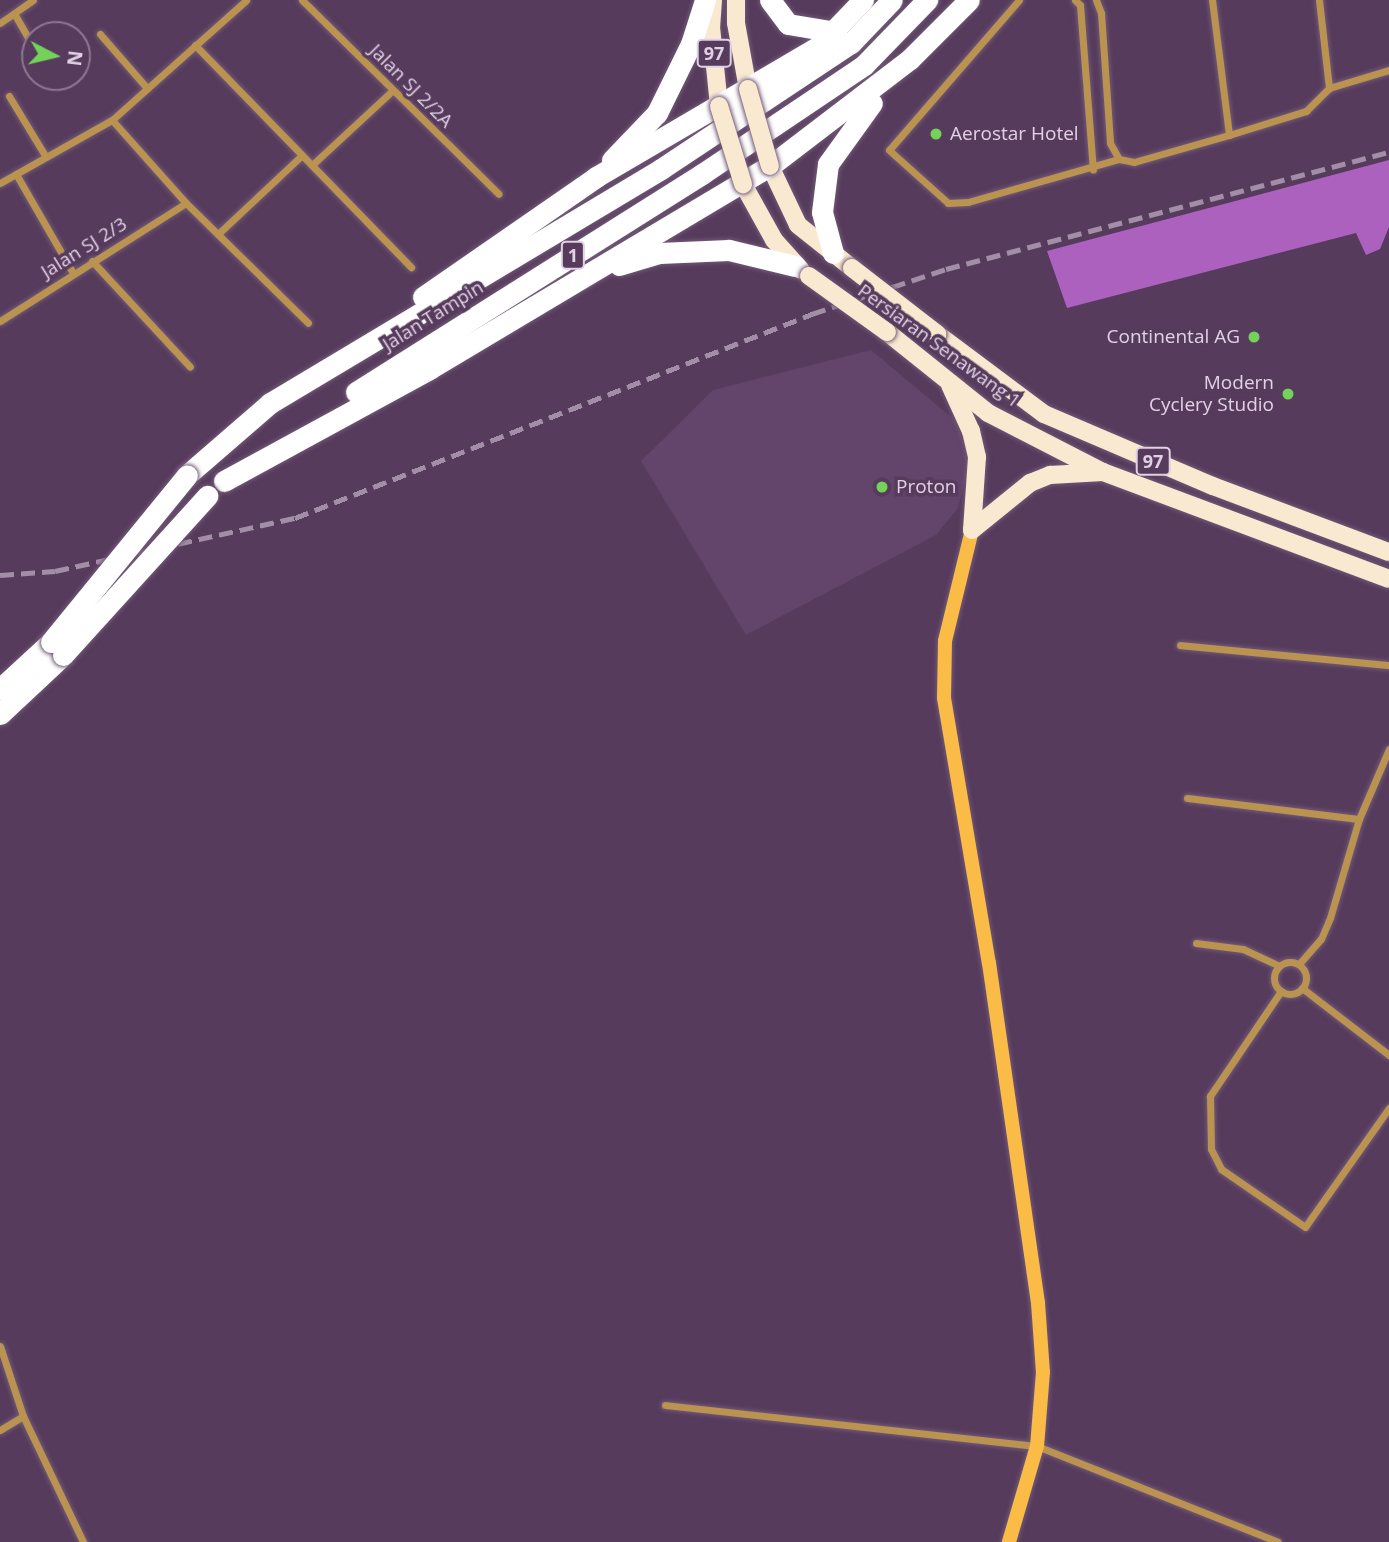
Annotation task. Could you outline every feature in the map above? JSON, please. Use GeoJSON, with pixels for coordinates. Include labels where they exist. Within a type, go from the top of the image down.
{"type":"FeatureCollection","features":[{"type":"Feature","properties":{"kind":"highway"},"geometry":{"type":"LineString","coordinates":[[596,177],[657,113],[691,44],[705,0]]}},
{"type":"Feature","properties":{"kind":"highway"},"geometry":{"type":"LineString","coordinates":[[770,0],[788,24],[835,32]]}},
{"type":"Feature","properties":{"kind":"highway"},"geometry":{"type":"LineString","coordinates":[[270,404],[596,177],[748,89],[835,32],[863,0]]}},
{"type":"Feature","properties":{"kind":"highway","name":"Jalan Tampin"},"geometry":{"type":"LineString","coordinates":[[0,715],[57,648],[187,475],[270,404],[661,169],[851,43],[891,0]]}},
{"type":"Feature","properties":{"kind":"highway","name":"Jalan Tampin"},"geometry":{"type":"LineString","coordinates":[[0,689],[57,648],[224,481],[298,429],[702,174],[864,65],[927,0]]}},
{"type":"Feature","properties":{"kind":"highway"},"geometry":{"type":"LineString","coordinates":[[833,253],[822,212],[828,164],[845,135],[909,59],[969,0]]}},
{"type":"Feature","properties":{"kind":"highway"},"geometry":{"type":"LineString","coordinates":[[224,481],[429,369],[743,184],[771,166],[909,59]]}},
{"type":"Feature","properties":{"kind":"highway"},"geometry":{"type":"LineString","coordinates":[[586,275],[659,253],[729,250],[802,271]]}},
{"type":"Feature","properties":{"kind":"main road","name":"97"},"geometry":{"type":"LineString","coordinates":[[713,0],[711,27],[719,106],[743,184]]}},
{"type":"Feature","properties":{"kind":"main road","name":"97"},"geometry":{"type":"LineString","coordinates":[[736,0],[736,23],[748,89],[771,166]]}},
{"type":"Feature","properties":{"kind":"main road","name":"Persiaran Senawang 1"},"geometry":{"type":"LineString","coordinates":[[771,166],[798,225],[1044,414],[1213,486],[1389,552]]}},
{"type":"Feature","properties":{"kind":"main road","name":"Persiaran Senawang 1"},"geometry":{"type":"LineString","coordinates":[[743,184],[760,219],[802,271],[887,332],[988,413],[1103,472],[1389,579]]}},
{"type":"Feature","properties":{"kind":"main road"},"geometry":{"type":"LineString","coordinates":[[948,381],[971,430],[977,457],[972,530]]}},
{"type":"Feature","properties":{"kind":"main road"},"geometry":{"type":"LineString","coordinates":[[972,530],[1030,483],[1050,475],[1103,472]]}},
{"type":"Feature","properties":{"kind":"street"},"geometry":{"type":"LineString","coordinates":[[0,23],[33,0]]}},
{"type":"Feature","properties":{"kind":"street"},"geometry":{"type":"LineString","coordinates":[[0,183],[112,120],[246,0]]}},
{"type":"Feature","properties":{"kind":"street","name":"Jalan SJ 2/2A"},"geometry":{"type":"LineString","coordinates":[[302,0],[499,194]]}},
{"type":"Feature","properties":{"kind":"street"},"geometry":{"type":"LineString","coordinates":[[1018,0],[889,150],[948,203],[968,202],[1093,169],[1119,159],[1134,162],[1229,135],[1306,111],[1329,88],[1389,70]]}},
{"type":"Feature","properties":{"kind":"street"},"geometry":{"type":"LineString","coordinates":[[1075,0],[1080,5],[1093,169]]}},
{"type":"Feature","properties":{"kind":"street"},"geometry":{"type":"LineString","coordinates":[[1096,0],[1101,13],[1110,143],[1119,159]]}},
{"type":"Feature","properties":{"kind":"street"},"geometry":{"type":"LineString","coordinates":[[1212,0],[1229,135]]}},
{"type":"Feature","properties":{"kind":"street"},"geometry":{"type":"LineString","coordinates":[[1319,0],[1329,88]]}},
{"type":"Feature","properties":{"kind":"street"},"geometry":{"type":"LineString","coordinates":[[15,15],[21,25]]}},
{"type":"Feature","properties":{"kind":"street"},"geometry":{"type":"LineString","coordinates":[[100,34],[148,88]]}},
{"type":"Feature","properties":{"kind":"street"},"geometry":{"type":"LineString","coordinates":[[195,45],[411,267]]}},
{"type":"Feature","properties":{"kind":"street"},"geometry":{"type":"LineString","coordinates":[[312,165],[393,90]]}},
{"type":"Feature","properties":{"kind":"street"},"geometry":{"type":"LineString","coordinates":[[9,96],[46,157]]}},
{"type":"Feature","properties":{"kind":"street"},"geometry":{"type":"LineString","coordinates":[[112,120],[186,203],[308,323]]}},
{"type":"Feature","properties":{"kind":"street"},"geometry":{"type":"LineString","coordinates":[[218,234],[302,155]]}},
{"type":"Feature","properties":{"kind":"street"},"geometry":{"type":"LineString","coordinates":[[16,174],[73,273]]}},
{"type":"Feature","properties":{"kind":"street","name":"Jalan SJ 2/3"},"geometry":{"type":"LineString","coordinates":[[0,321],[186,203]]}},
{"type":"Feature","properties":{"kind":"street"},"geometry":{"type":"LineString","coordinates":[[92,261],[190,368]]}},
{"type":"Feature","properties":{"kind":"street"},"geometry":{"type":"LineString","coordinates":[[972,530],[946,641],[944,698],[989,963],[1038,1303],[1043,1372],[1037,1446],[1009,1542]]}},
{"type":"Feature","properties":{"kind":"street"},"geometry":{"type":"LineString","coordinates":[[1180,645],[1389,665]]}},
{"type":"Feature","properties":{"kind":"street"},"geometry":{"type":"LineString","coordinates":[[1196,943],[1243,949],[1279,966],[1299,964],[1321,939],[1330,918],[1359,820],[1389,749]]}},
{"type":"Feature","properties":{"kind":"street"},"geometry":{"type":"LineString","coordinates":[[1187,799],[1359,820]]}},
{"type":"Feature","properties":{"kind":"street"},"geometry":{"type":"LineString","coordinates":[[1281,991],[1295,993],[1303,988],[1306,978],[1299,964]]}},
{"type":"Feature","properties":{"kind":"street"},"geometry":{"type":"LineString","coordinates":[[1279,966],[1274,979],[1281,991]]}},
{"type":"Feature","properties":{"kind":"street"},"geometry":{"type":"LineString","coordinates":[[1303,988],[1389,1055]]}},
{"type":"Feature","properties":{"kind":"street"},"geometry":{"type":"LineString","coordinates":[[1281,991],[1210,1096],[1211,1149],[1221,1169],[1305,1227],[1389,1108]]}},
{"type":"Feature","properties":{"kind":"street"},"geometry":{"type":"LineString","coordinates":[[0,1346],[23,1416],[83,1542]]}},
{"type":"Feature","properties":{"kind":"street"},"geometry":{"type":"LineString","coordinates":[[665,1405],[1037,1446],[1278,1542]]}},
{"type":"Feature","properties":{"kind":"street"},"geometry":{"type":"LineString","coordinates":[[0,1430],[23,1416]]}},
{"type":"Feature","properties":{"kind":"shaded area"},"geometry":{"type":"Polygon","coordinates":[[[1389,160],[1389,227],[1380,249],[1366,255],[1356,233],[1067,308],[1047,251],[1389,160]]]}},
{"type":"Feature","properties":{"kind":"shaded area"},"geometry":{"type":"Polygon","coordinates":[[[871,350],[968,431],[969,469],[958,508],[936,535],[746,635],[641,461],[713,390],[871,350]]]}},
{"type":"Feature","properties":{"kind":"railway"},"geometry":{"type":"LineString","coordinates":[[0,575],[55,571],[295,518],[812,314],[946,269],[1389,152]]}},
{"type":"Feature","properties":{"kind":"place","name":"Aerostar Hotel"},"geometry":{"type":"Point","coordinates":[936,134]}},
{"type":"Feature","properties":{"kind":"place","name":"Continental AG"},"geometry":{"type":"Point","coordinates":[1254,337]}},
{"type":"Feature","properties":{"kind":"place","name":"Modern Cyclery Studio"},"geometry":{"type":"Point","coordinates":[1288,394]}},
{"type":"Feature","properties":{"kind":"place","name":"Proton"},"geometry":{"type":"Point","coordinates":[882,487]}}]}
